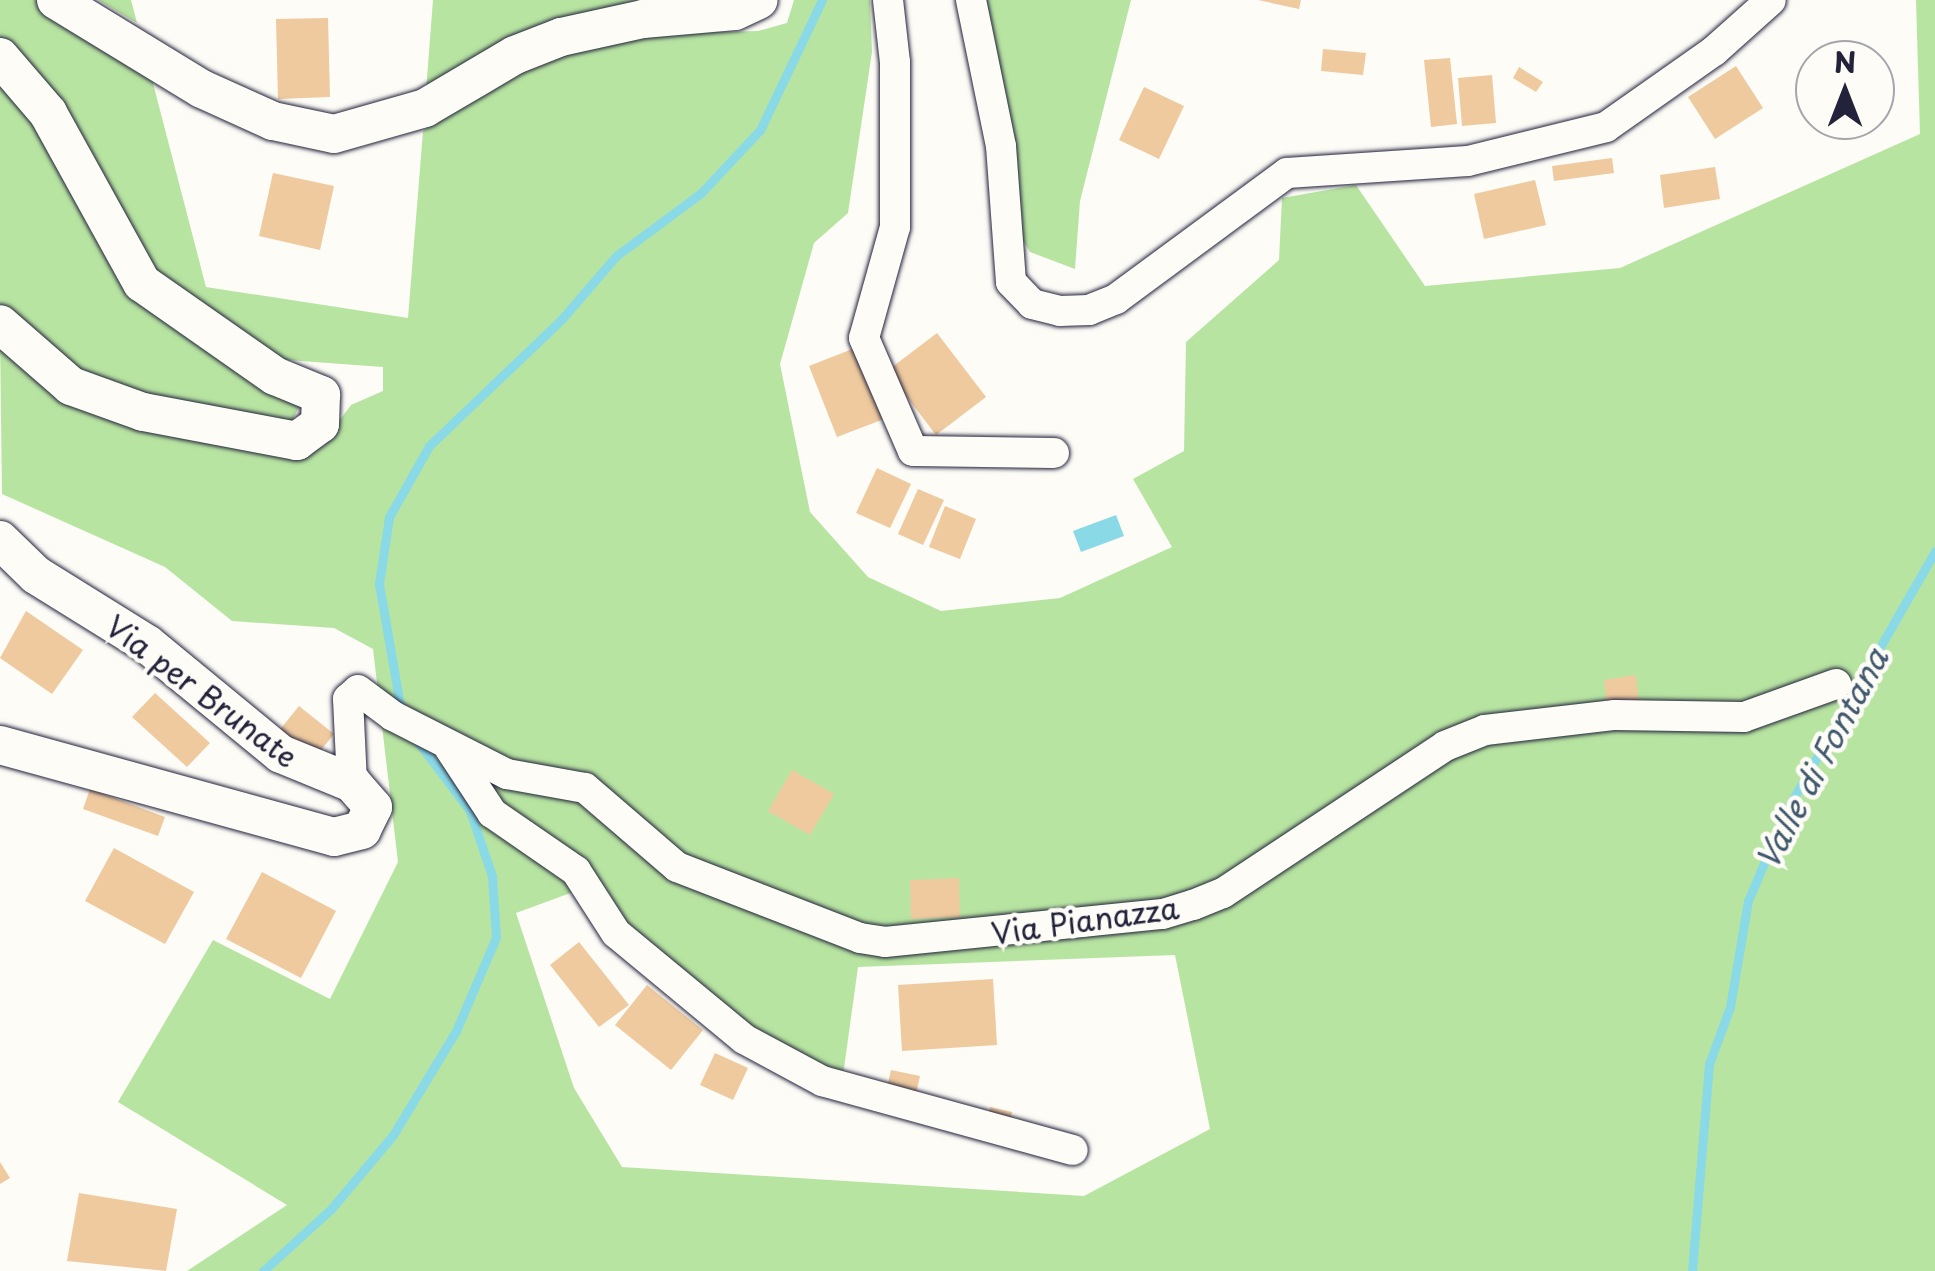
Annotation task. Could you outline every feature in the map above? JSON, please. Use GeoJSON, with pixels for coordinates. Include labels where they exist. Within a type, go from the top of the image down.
{"type":"FeatureCollection","features":[{"type":"Feature","properties":{"kind":"street"},"geometry":{"type":"LineString","coordinates":[[56,0],[202,89],[272,122],[334,134],[425,108],[514,55],[561,37],[642,19],[735,12],[759,0]]}},
{"type":"Feature","properties":{"kind":"street"},"geometry":{"type":"LineString","coordinates":[[888,0],[895,62],[895,227],[864,338],[913,451],[1054,452]]}},
{"type":"Feature","properties":{"kind":"street"},"geometry":{"type":"LineString","coordinates":[[971,0],[1001,146],[1011,282],[1032,304],[1060,312],[1090,310],[1116,299],[1287,173],[1468,160],[1606,126],[1714,51],[1771,0]]}},
{"type":"Feature","properties":{"kind":"street"},"geometry":{"type":"LineString","coordinates":[[0,56],[48,114],[142,284],[275,376],[321,395],[320,424],[297,441],[142,412],[70,386],[0,324]]}},
{"type":"Feature","properties":{"kind":"street","name":"Via per Brunate"},"geometry":{"type":"LineString","coordinates":[[0,540],[36,574],[148,644],[281,754],[352,783]]}},
{"type":"Feature","properties":{"kind":"street","name":"Via Pianazza"},"geometry":{"type":"LineString","coordinates":[[352,783],[352,692],[367,691],[393,716],[507,774],[585,788],[677,867],[860,938],[885,942],[1163,914],[1194,905],[1223,893],[1444,746],[1484,730],[1614,715],[1744,717],[1836,684]]}},
{"type":"Feature","properties":{"kind":"street"},"geometry":{"type":"LineString","coordinates":[[0,745],[334,837],[362,830],[369,819],[373,806],[352,783]]}},
{"type":"Feature","properties":{"kind":"street","name":"Via Pianazza"},"geometry":{"type":"LineString","coordinates":[[448,747],[492,813],[576,871],[616,933],[744,1039],[822,1082],[1073,1150]]}},
{"type":"Feature","properties":{"kind":"green space"},"geometry":{"type":"Polygon","coordinates":[[[0,0],[40,0],[148,64],[206,287],[408,318],[423,131],[499,79],[607,35],[758,31],[787,23],[794,0],[870,0],[872,52],[848,213],[814,243],[780,364],[810,512],[868,577],[941,611],[1060,598],[1172,547],[1133,479],[1184,451],[1186,342],[1279,260],[1282,198],[1356,185],[1425,286],[1620,268],[1920,134],[1916,0],[1935,0],[1935,1271],[187,1271],[287,1205],[118,1102],[213,940],[330,999],[398,862],[373,649],[334,628],[232,621],[165,567],[2,494],[0,337],[45,376],[327,437],[351,405],[383,391],[383,367],[287,360],[243,339],[158,274],[56,99],[0,38],[0,0]],[[576,891],[516,913],[574,1088],[622,1167],[1084,1196],[1210,1129],[1175,955],[858,967],[841,1090],[802,1067],[576,891]]]}},
{"type":"Feature","properties":{"kind":"green space"},"geometry":{"type":"Polygon","coordinates":[[[98,0],[131,0],[137,23],[98,0]]]}},
{"type":"Feature","properties":{"kind":"green space"},"geometry":{"type":"Polygon","coordinates":[[[433,0],[677,0],[426,91],[433,0]]]}},
{"type":"Feature","properties":{"kind":"green space"},"geometry":{"type":"Polygon","coordinates":[[[981,0],[1131,0],[1080,201],[1075,269],[1030,252],[1016,229],[981,0]]]}},
{"type":"Feature","properties":{"kind":"green space"},"geometry":{"type":"Polygon","coordinates":[[[0,70],[132,282],[301,403],[293,419],[283,425],[206,416],[74,374],[0,304],[0,70]]]}},
{"type":"Feature","properties":{"kind":"water"},"geometry":{"type":"Polygon","coordinates":[[[1116,515],[1124,536],[1081,552],[1073,531],[1116,515]]]}},
{"type":"Feature","properties":{"kind":"building"},"geometry":{"type":"Polygon","coordinates":[[[1258,0],[1301,0],[1299,9],[1258,0]]]}},
{"type":"Feature","properties":{"kind":"building"},"geometry":{"type":"Polygon","coordinates":[[[328,18],[330,97],[278,99],[276,19],[328,18]]]}},
{"type":"Feature","properties":{"kind":"building"},"geometry":{"type":"Polygon","coordinates":[[[1323,49],[1366,53],[1363,75],[1321,71],[1323,49]]]}},
{"type":"Feature","properties":{"kind":"building"},"geometry":{"type":"Polygon","coordinates":[[[1450,58],[1457,124],[1431,127],[1424,60],[1450,58]]]}},
{"type":"Feature","properties":{"kind":"building"},"geometry":{"type":"Polygon","coordinates":[[[1736,66],[1763,108],[1715,139],[1688,97],[1736,66]]]}},
{"type":"Feature","properties":{"kind":"building"},"geometry":{"type":"Polygon","coordinates":[[[1519,67],[1543,82],[1536,92],[1513,78],[1519,67]]]}},
{"type":"Feature","properties":{"kind":"building"},"geometry":{"type":"Polygon","coordinates":[[[1492,75],[1496,123],[1462,126],[1458,78],[1492,75]]]}},
{"type":"Feature","properties":{"kind":"building"},"geometry":{"type":"Polygon","coordinates":[[[1144,87],[1184,106],[1159,159],[1119,140],[1144,87]]]}},
{"type":"Feature","properties":{"kind":"building"},"geometry":{"type":"Polygon","coordinates":[[[1612,158],[1614,173],[1554,181],[1552,166],[1612,158]]]}},
{"type":"Feature","properties":{"kind":"building"},"geometry":{"type":"Polygon","coordinates":[[[1715,167],[1720,199],[1664,208],[1660,175],[1715,167]]]}},
{"type":"Feature","properties":{"kind":"building"},"geometry":{"type":"Polygon","coordinates":[[[273,173],[334,186],[320,250],[259,236],[273,173]]]}},
{"type":"Feature","properties":{"kind":"building"},"geometry":{"type":"Polygon","coordinates":[[[1535,180],[1546,225],[1484,239],[1474,194],[1535,180]]]}},
{"type":"Feature","properties":{"kind":"building"},"geometry":{"type":"Polygon","coordinates":[[[937,333],[986,397],[936,435],[887,371],[937,333]]]}},
{"type":"Feature","properties":{"kind":"building"},"geometry":{"type":"Polygon","coordinates":[[[855,348],[884,419],[837,437],[809,366],[855,348]]]}},
{"type":"Feature","properties":{"kind":"building"},"geometry":{"type":"Polygon","coordinates":[[[877,468],[911,484],[890,528],[856,513],[877,468]]]}},
{"type":"Feature","properties":{"kind":"building"},"geometry":{"type":"Polygon","coordinates":[[[918,489],[944,500],[923,545],[898,534],[918,489]]]}},
{"type":"Feature","properties":{"kind":"building"},"geometry":{"type":"Polygon","coordinates":[[[945,506],[976,519],[960,559],[929,547],[945,506]]]}},
{"type":"Feature","properties":{"kind":"building"},"geometry":{"type":"Polygon","coordinates":[[[26,611],[83,650],[52,694],[0,658],[26,611]]]}},
{"type":"Feature","properties":{"kind":"building"},"geometry":{"type":"Polygon","coordinates":[[[1636,675],[1639,703],[1607,707],[1604,680],[1636,675]]]}},
{"type":"Feature","properties":{"kind":"building"},"geometry":{"type":"Polygon","coordinates":[[[155,693],[210,743],[187,767],[132,717],[155,693]]]}},
{"type":"Feature","properties":{"kind":"building"},"geometry":{"type":"Polygon","coordinates":[[[299,706],[334,734],[313,760],[278,732],[299,706]]]}},
{"type":"Feature","properties":{"kind":"building"},"geometry":{"type":"Polygon","coordinates":[[[792,770],[834,794],[810,835],[768,811],[792,770]]]}},
{"type":"Feature","properties":{"kind":"building"},"geometry":{"type":"Polygon","coordinates":[[[90,789],[165,817],[158,836],[83,809],[90,789]]]}},
{"type":"Feature","properties":{"kind":"building"},"geometry":{"type":"Polygon","coordinates":[[[114,848],[194,892],[165,944],[85,901],[114,848]]]}},
{"type":"Feature","properties":{"kind":"building"},"geometry":{"type":"Polygon","coordinates":[[[262,872],[336,911],[301,978],[226,939],[262,872]]]}},
{"type":"Feature","properties":{"kind":"building"},"geometry":{"type":"Polygon","coordinates":[[[959,878],[960,917],[911,919],[910,880],[959,878]]]}},
{"type":"Feature","properties":{"kind":"building"},"geometry":{"type":"Polygon","coordinates":[[[579,942],[629,1005],[599,1027],[550,965],[579,942]]]}},
{"type":"Feature","properties":{"kind":"building"},"geometry":{"type":"Polygon","coordinates":[[[993,979],[997,1045],[902,1051],[898,985],[993,979]]]}},
{"type":"Feature","properties":{"kind":"building"},"geometry":{"type":"Polygon","coordinates":[[[647,985],[703,1030],[671,1070],[615,1025],[647,985]]]}},
{"type":"Feature","properties":{"kind":"building"},"geometry":{"type":"Polygon","coordinates":[[[715,1053],[748,1068],[733,1100],[700,1085],[715,1053]]]}},
{"type":"Feature","properties":{"kind":"building"},"geometry":{"type":"Polygon","coordinates":[[[891,1070],[920,1076],[915,1098],[886,1092],[891,1070]]]}},
{"type":"Feature","properties":{"kind":"building"},"geometry":{"type":"Polygon","coordinates":[[[990,1107],[1012,1112],[1009,1128],[988,1123],[990,1107]]]}},
{"type":"Feature","properties":{"kind":"building"},"geometry":{"type":"Polygon","coordinates":[[[0,1162],[10,1178],[0,1184],[0,1162]]]}},
{"type":"Feature","properties":{"kind":"building"},"geometry":{"type":"Polygon","coordinates":[[[79,1193],[177,1209],[166,1271],[67,1261],[79,1193]]]}},
{"type":"Feature","properties":{"kind":"waterway"},"geometry":{"type":"LineString","coordinates":[[401,711],[379,584],[389,517],[429,446],[561,320],[616,256],[701,193],[760,130],[822,0]]}},
{"type":"Feature","properties":{"kind":"waterway","name":"Valle di Fontana"},"geometry":{"type":"LineString","coordinates":[[1692,1271],[1709,1064],[1730,1007],[1748,901],[1785,813],[1935,551]]}},
{"type":"Feature","properties":{"kind":"waterway"},"geometry":{"type":"LineString","coordinates":[[263,1271],[331,1209],[393,1135],[456,1031],[496,937],[492,876],[470,811],[412,734]]}}]}
